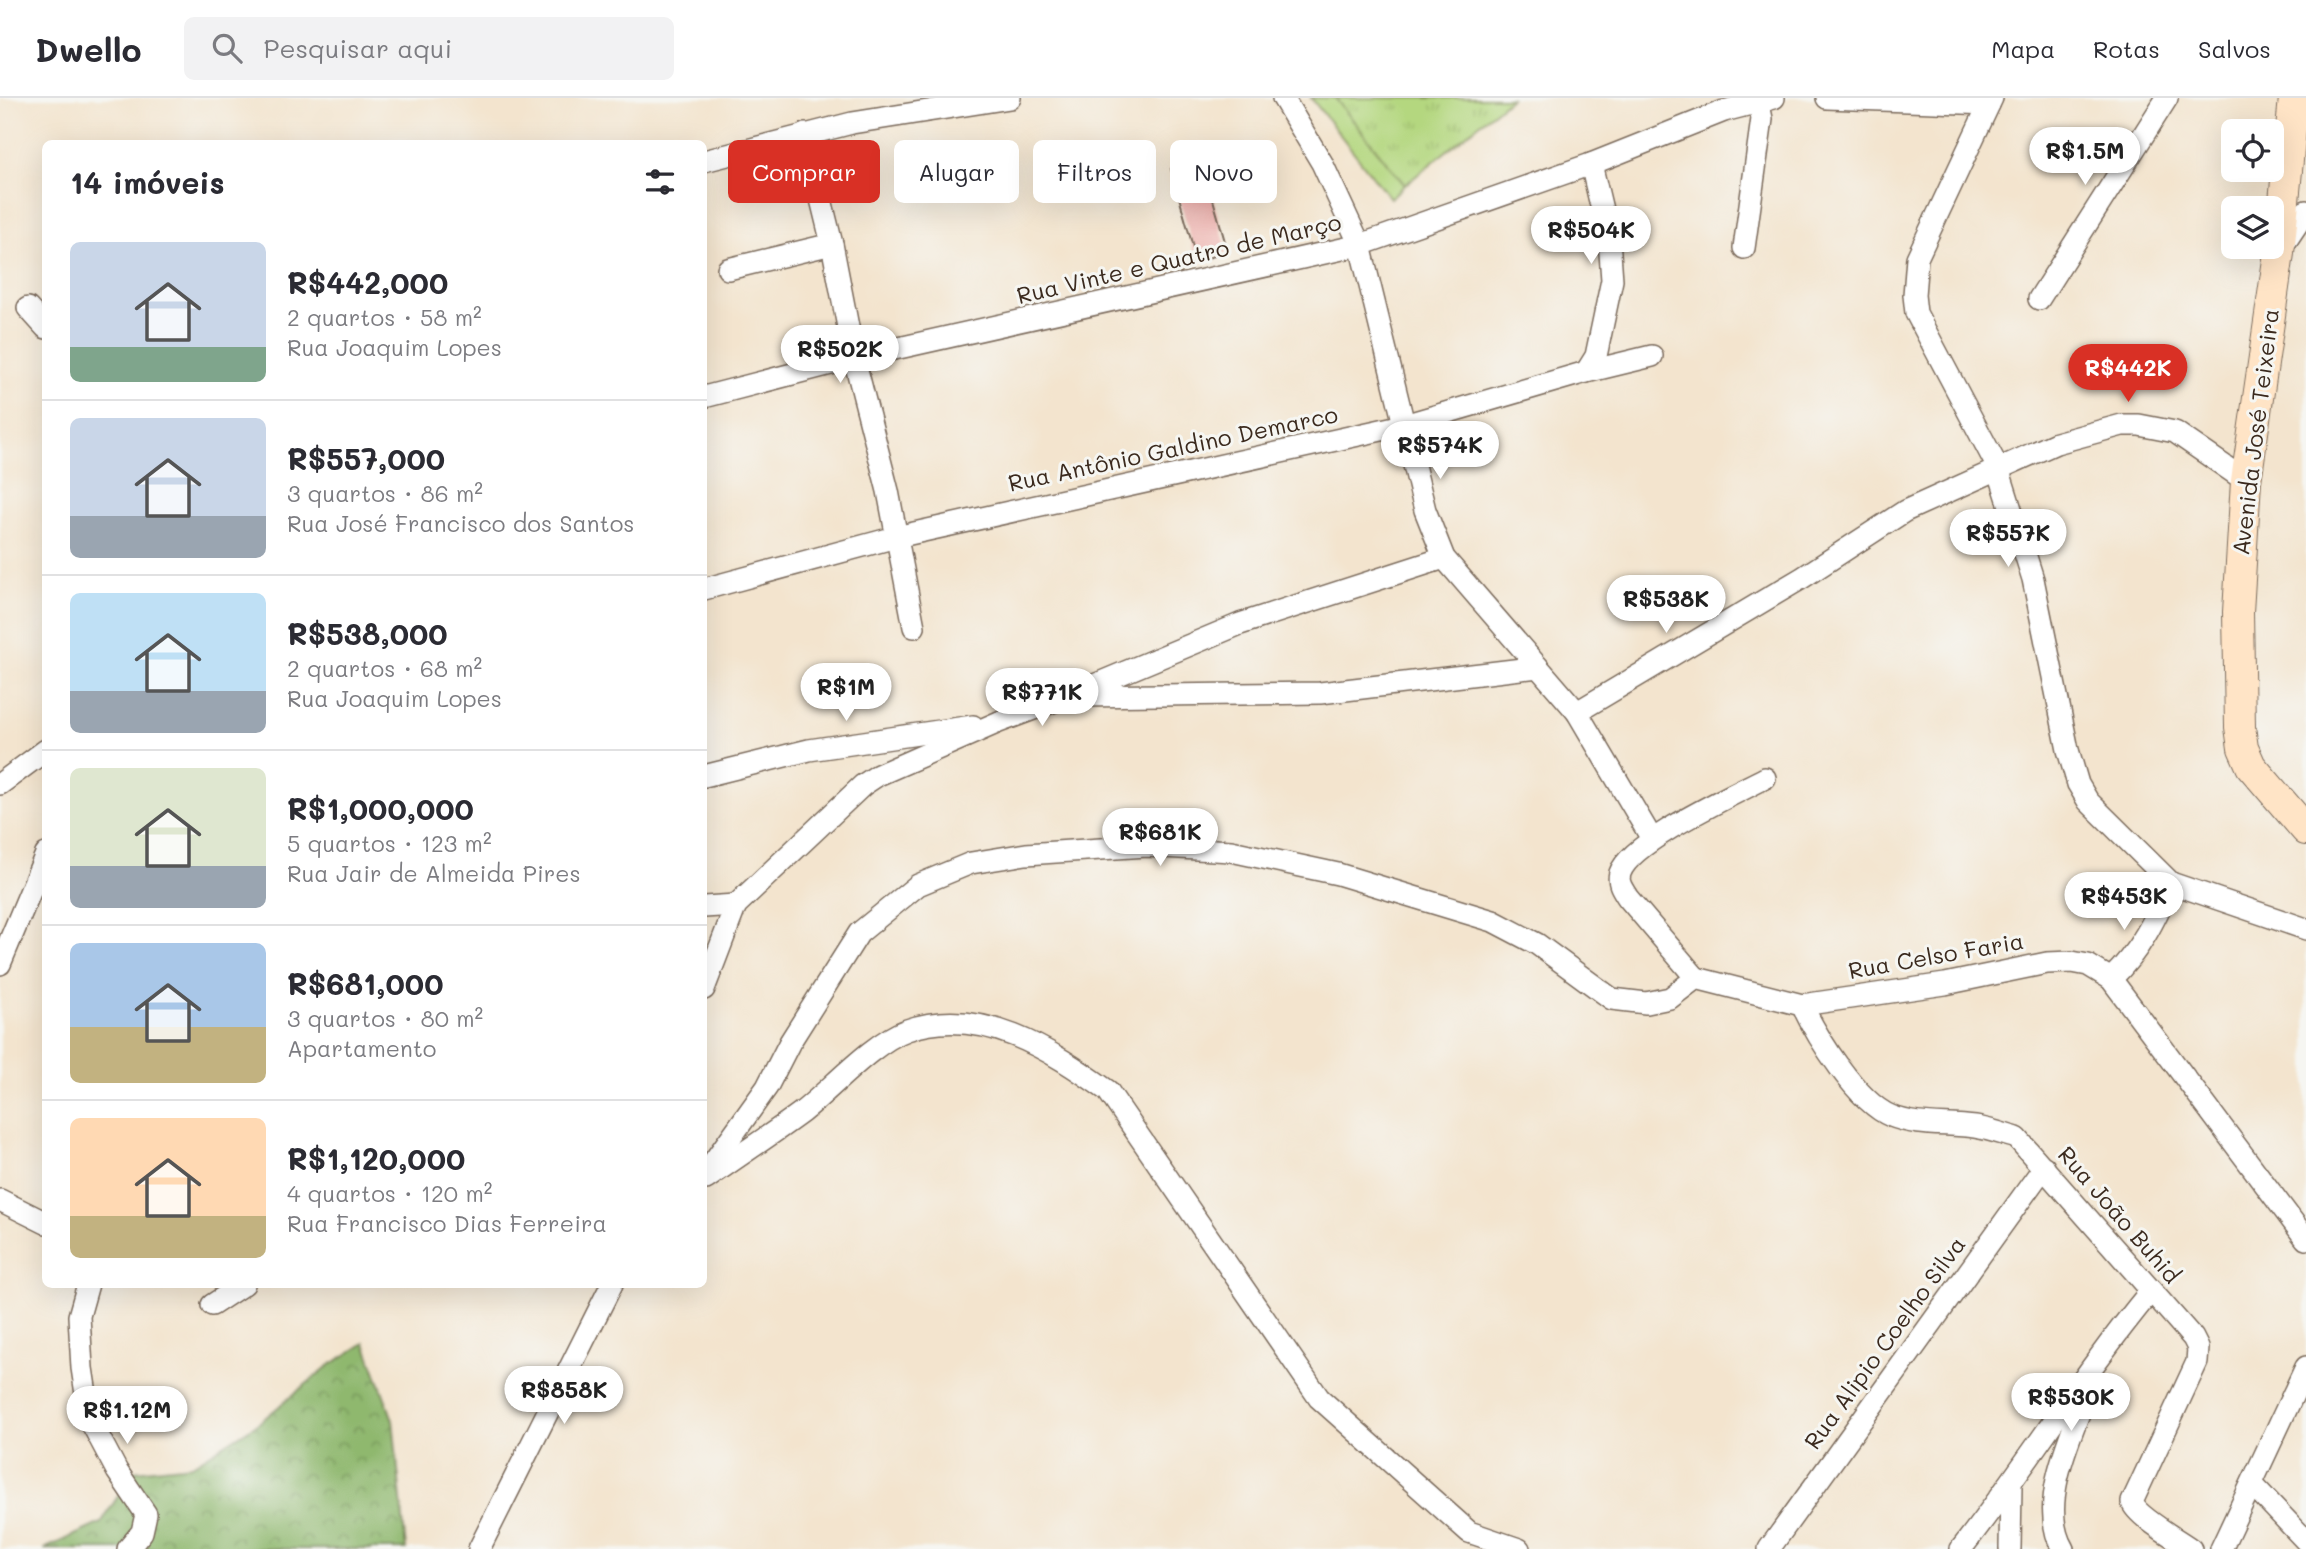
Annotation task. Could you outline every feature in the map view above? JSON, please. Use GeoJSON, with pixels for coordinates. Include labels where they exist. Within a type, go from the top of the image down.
{"type":"FeatureCollection","features":[{"type":"Feature","properties":{"kind":"main road","name":"Avenida José Teixeira"},"geometry":{"type":"LineString","coordinates":[[2284,201],[2294,98]]}},
{"type":"Feature","properties":{"kind":"main road","name":"Avenida José Teixeira"},"geometry":{"type":"LineString","coordinates":[[2278,259],[2246,481],[2238,612],[2240,727],[2243,748],[2251,766],[2306,830]]}},
{"type":"Feature","properties":{"kind":"street"},"geometry":{"type":"LineString","coordinates":[[707,160],[852,122],[1010,98]]}},
{"type":"Feature","properties":{"kind":"street"},"geometry":{"type":"LineString","coordinates":[[1283,98],[1322,163],[1360,245],[1425,510],[1444,558],[1577,712],[1652,839]]}},
{"type":"Feature","properties":{"kind":"street"},"geometry":{"type":"LineString","coordinates":[[1827,98],[1990,101],[1917,258],[1914,295],[1916,313],[1998,468],[2033,579],[2068,750],[2078,784],[2112,826],[2171,883],[2306,929]]}},
{"type":"Feature","properties":{"kind":"street"},"geometry":{"type":"LineString","coordinates":[[2039,299],[2167,98]]}},
{"type":"Feature","properties":{"kind":"street"},"geometry":{"type":"LineString","coordinates":[[1744,248],[1765,99]]}},
{"type":"Feature","properties":{"kind":"street","name":"Rua Vinte e Quatro de Março"},"geometry":{"type":"LineString","coordinates":[[707,396],[854,358],[1360,245],[1591,164],[1722,104],[1765,99]]}},
{"type":"Feature","properties":{"kind":"street"},"geometry":{"type":"LineString","coordinates":[[805,134],[832,244],[854,358],[888,491],[914,627]]}},
{"type":"Feature","properties":{"kind":"street"},"geometry":{"type":"LineString","coordinates":[[1586,372],[1595,356],[1612,280],[1609,239],[1591,164]]}},
{"type":"Feature","properties":{"kind":"street"},"geometry":{"type":"LineString","coordinates":[[2284,245],[2306,211]]}},
{"type":"Feature","properties":{"kind":"street"},"geometry":{"type":"LineString","coordinates":[[728,269],[832,244]]}},
{"type":"Feature","properties":{"kind":"street"},"geometry":{"type":"LineString","coordinates":[[28,308],[42,324]]}},
{"type":"Feature","properties":{"kind":"street","name":"Rua Antônio Galdino Demarco"},"geometry":{"type":"LineString","coordinates":[[707,588],[895,537],[1404,425],[1586,372],[1652,356]]}},
{"type":"Feature","properties":{"kind":"street"},"geometry":{"type":"LineString","coordinates":[[1577,712],[1802,578],[1905,511],[2056,443],[2122,425],[2175,432],[2246,481]]}},
{"type":"Feature","properties":{"kind":"street"},"geometry":{"type":"LineString","coordinates":[[707,981],[736,905],[863,785],[999,722],[1069,696],[1240,624],[1444,558]]}},
{"type":"Feature","properties":{"kind":"street"},"geometry":{"type":"LineString","coordinates":[[1069,696],[1320,693],[1538,667]]}},
{"type":"Feature","properties":{"kind":"street"},"geometry":{"type":"LineString","coordinates":[[707,775],[809,750],[999,722]]}},
{"type":"Feature","properties":{"kind":"street"},"geometry":{"type":"LineString","coordinates":[[0,784],[42,753]]}},
{"type":"Feature","properties":{"kind":"street"},"geometry":{"type":"LineString","coordinates":[[707,1171],[767,1087],[790,1042],[859,933],[918,885],[971,863],[1026,854],[1146,846],[1231,850],[1338,874],[1493,921],[1537,944],[1612,999],[1646,1003],[1670,998],[1696,978],[1619,884],[1625,865],[1652,839],[1765,778]]}},
{"type":"Feature","properties":{"kind":"street"},"geometry":{"type":"LineString","coordinates":[[0,964],[42,863]]}},
{"type":"Feature","properties":{"kind":"street"},"geometry":{"type":"LineString","coordinates":[[2111,979],[2133,958],[2151,928],[2171,883]]}},
{"type":"Feature","properties":{"kind":"street"},"geometry":{"type":"LineString","coordinates":[[707,907],[736,905]]}},
{"type":"Feature","properties":{"kind":"street","name":"Rua Celso Faria"},"geometry":{"type":"LineString","coordinates":[[1696,978],[1802,1005],[1945,984],[2047,963],[2072,962],[2088,965],[2111,979],[2306,1239]]}},
{"type":"Feature","properties":{"kind":"street","name":"Rua João Buhid"},"geometry":{"type":"LineString","coordinates":[[1802,1005],[1825,1049],[1870,1102],[1890,1116],[1921,1124],[1977,1127],[2017,1138],[2193,1338],[2198,1348],[2197,1362],[2132,1502],[2144,1516],[2191,1549]]}},
{"type":"Feature","properties":{"kind":"street"},"geometry":{"type":"LineString","coordinates":[[707,1180],[803,1111],[859,1062],[906,1030],[960,1022],[1012,1033],[1066,1061],[1108,1091],[1320,1398],[1469,1532],[1520,1549]]}},
{"type":"Feature","properties":{"kind":"street","name":"Rua Alipio Coelho Silva"},"geometry":{"type":"LineString","coordinates":[[1769,1549],[2044,1167]]}},
{"type":"Feature","properties":{"kind":"street"},"geometry":{"type":"LineString","coordinates":[[0,1200],[42,1221]]}},
{"type":"Feature","properties":{"kind":"street"},"geometry":{"type":"LineString","coordinates":[[87,1288],[79,1316],[82,1368],[90,1420],[117,1471],[146,1514],[142,1532],[128,1549]]}},
{"type":"Feature","properties":{"kind":"street"},"geometry":{"type":"LineString","coordinates":[[212,1305],[238,1288]]}},
{"type":"Feature","properties":{"kind":"street"},"geometry":{"type":"LineString","coordinates":[[479,1549],[610,1288]]}},
{"type":"Feature","properties":{"kind":"street"},"geometry":{"type":"LineString","coordinates":[[1961,1549],[2011,1486],[2103,1349],[2150,1292]]}},
{"type":"Feature","properties":{"kind":"street"},"geometry":{"type":"LineString","coordinates":[[2063,1549],[2053,1507],[2055,1484],[2103,1349]]}},
{"type":"Feature","properties":{"kind":"street"},"geometry":{"type":"LineString","coordinates":[[2221,1549],[2306,1367]]}},
{"type":"Feature","properties":{"kind":"street"},"geometry":{"type":"LineString","coordinates":[[2252,1484],[2306,1541]]}},
{"type":"Feature","properties":{"kind":"street"},"geometry":{"type":"LineString","coordinates":[[2010,1549],[2011,1486]]}},
{"type":"Feature","properties":{"kind":"green space"},"geometry":{"type":"Polygon","coordinates":[[[1311,98],[1504,98],[1390,198],[1311,98]]]}},
{"type":"Feature","properties":{"kind":"green space"},"geometry":{"type":"Polygon","coordinates":[[[1335,98],[1511,98],[1405,185],[1335,98]]]}},
{"type":"Feature","properties":{"kind":"green space"},"geometry":{"type":"Polygon","coordinates":[[[365,1343],[393,1420],[406,1549],[44,1549],[101,1523],[134,1471],[192,1465],[260,1422],[327,1367],[365,1343]]]}},
{"type":"Feature","properties":{"kind":"building"},"geometry":{"type":"Polygon","coordinates":[[[1181,203],[1214,203],[1228,252],[1197,261],[1181,203]]]}}]}
